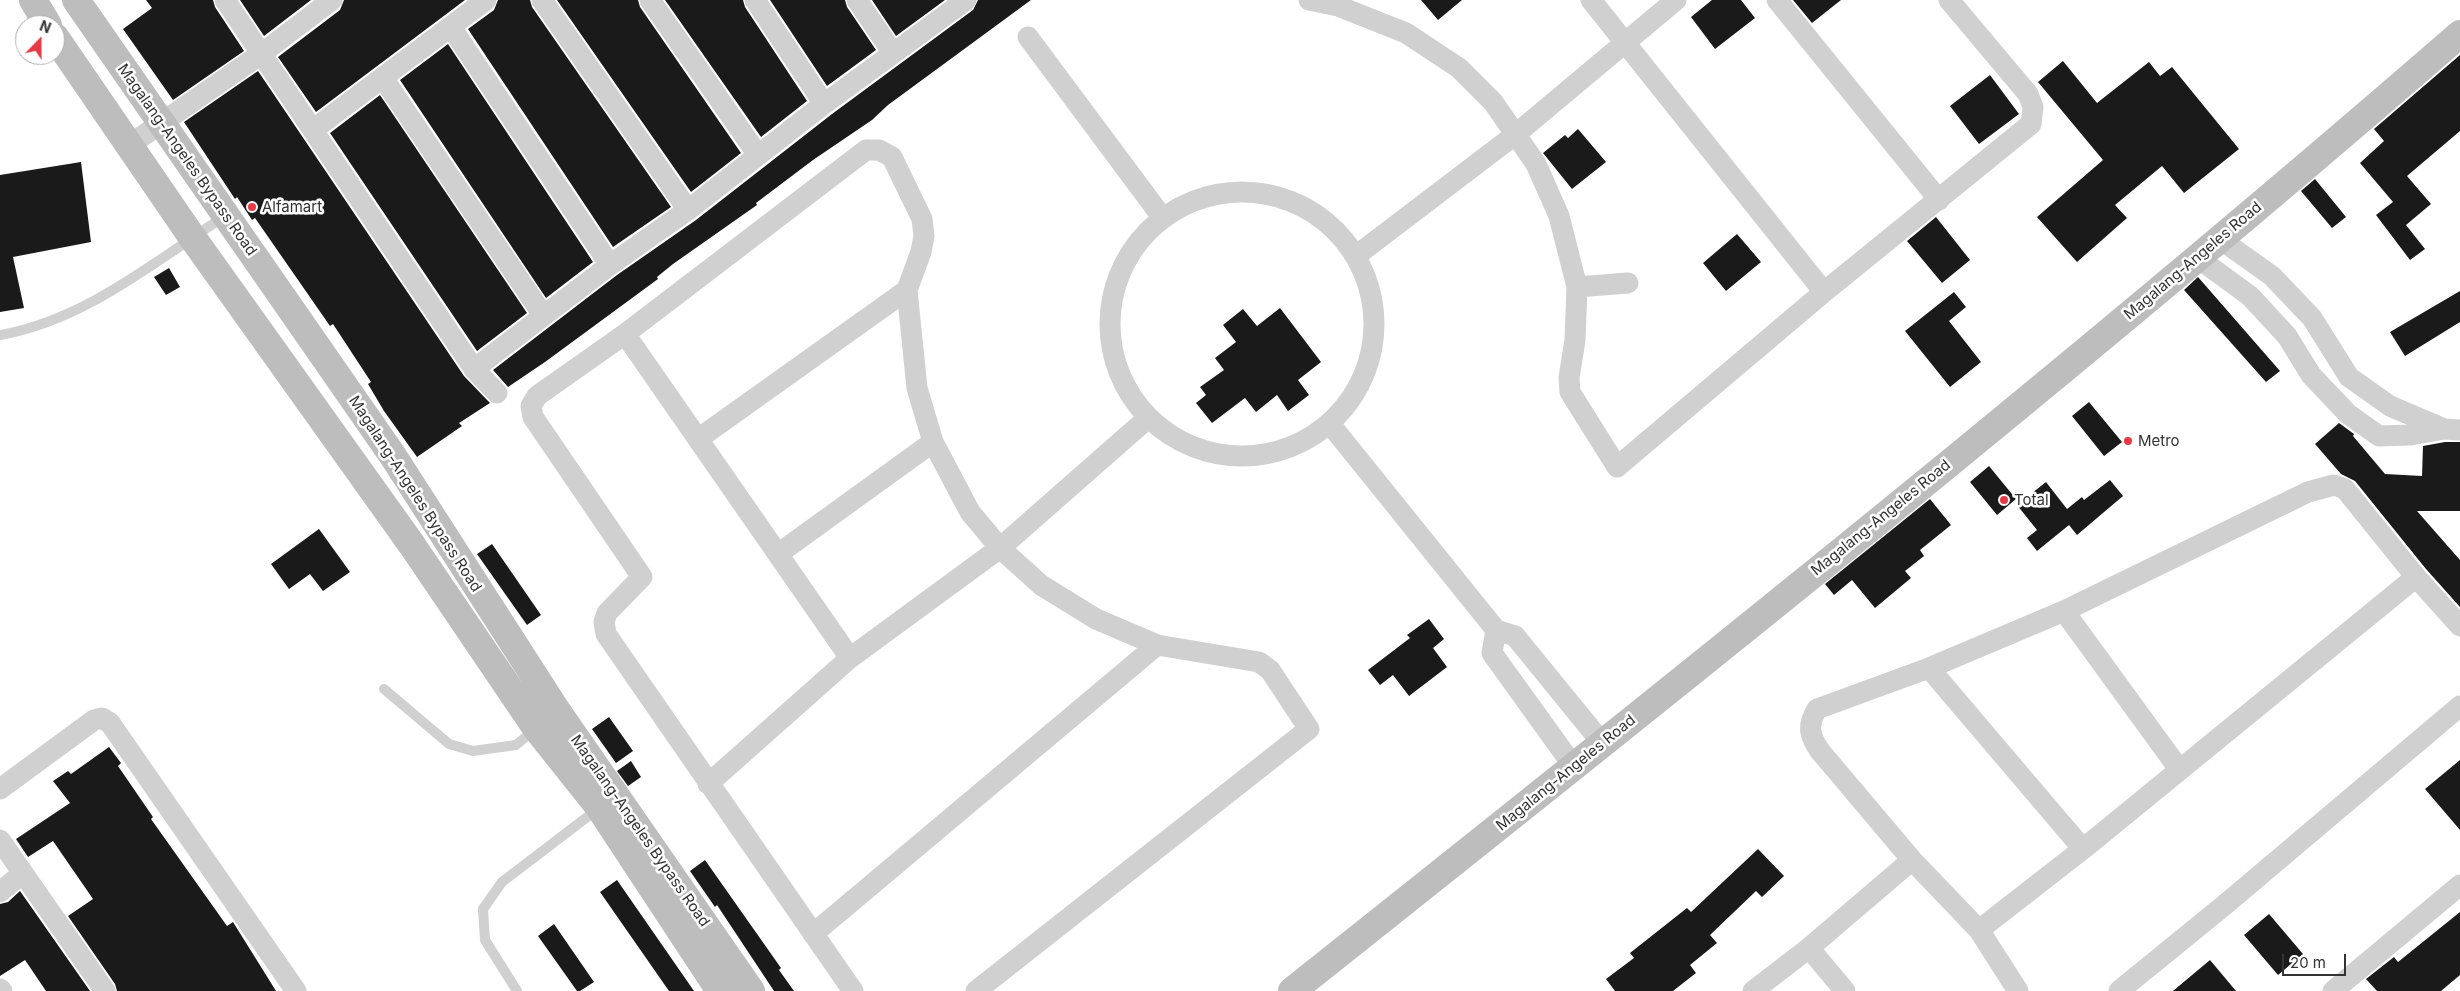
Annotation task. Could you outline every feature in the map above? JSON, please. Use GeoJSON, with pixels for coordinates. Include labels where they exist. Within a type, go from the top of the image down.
{"type":"FeatureCollection","features":[{"type":"Feature","properties":{"kind":"street"},"geometry":{"type":"LineString","coordinates":[[33,0],[42,15]]}},
{"type":"Feature","properties":{"kind":"street","name":"Magalang-Angeles Bypass Road"},"geometry":{"type":"LineString","coordinates":[[76,0],[393,456],[562,719],[751,991]]}},
{"type":"Feature","properties":{"kind":"street"},"geometry":{"type":"LineString","coordinates":[[225,0],[260,54],[314,129],[474,369],[497,393]]}},
{"type":"Feature","properties":{"kind":"street"},"geometry":{"type":"LineString","coordinates":[[131,144],[260,54],[332,0]]}},
{"type":"Feature","properties":{"kind":"street"},"geometry":{"type":"LineString","coordinates":[[314,129],[486,0]]}},
{"type":"Feature","properties":{"kind":"street"},"geometry":{"type":"LineString","coordinates":[[542,0],[688,210]]}},
{"type":"Feature","properties":{"kind":"street"},"geometry":{"type":"LineString","coordinates":[[650,0],[758,155]]}},
{"type":"Feature","properties":{"kind":"street"},"geometry":{"type":"LineString","coordinates":[[754,0],[824,104]]}},
{"type":"Feature","properties":{"kind":"street"},"geometry":{"type":"LineString","coordinates":[[857,0],[893,53]]}},
{"type":"Feature","properties":{"kind":"street"},"geometry":{"type":"LineString","coordinates":[[474,369],[610,265],[688,210],[824,104],[966,0]]}},
{"type":"Feature","properties":{"kind":"street"},"geometry":{"type":"LineString","coordinates":[[1309,0],[1339,3],[1406,33],[1459,68],[1493,102],[1536,164],[1559,216],[1577,287],[1575,340],[1569,378],[1570,392],[1617,467],[1824,292],[2031,124],[2033,107],[2028,94],[1949,0]]}},
{"type":"Feature","properties":{"kind":"street"},"geometry":{"type":"LineString","coordinates":[[1592,0],[1824,292]]}},
{"type":"Feature","properties":{"kind":"street"},"geometry":{"type":"LineString","coordinates":[[1357,255],[1516,134],[1676,0]]}},
{"type":"Feature","properties":{"kind":"street"},"geometry":{"type":"LineString","coordinates":[[1777,0],[1939,200]]}},
{"type":"Feature","properties":{"kind":"street"},"geometry":{"type":"LineString","coordinates":[[451,27],[610,265]]}},
{"type":"Feature","properties":{"kind":"street","name":"Magalang-Angeles Road"},"geometry":{"type":"LineString","coordinates":[[1292,991],[1603,744],[2198,258],[2460,34]]}},
{"type":"Feature","properties":{"kind":"street"},"geometry":{"type":"LineString","coordinates":[[1028,37],[1162,217]]}},
{"type":"Feature","properties":{"kind":"street","name":"Magalang-Angeles Bypass Road"},"geometry":{"type":"LineString","coordinates":[[65,51],[131,144],[192,237],[380,500],[536,728],[599,807],[720,991]]}},
{"type":"Feature","properties":{"kind":"street"},"geometry":{"type":"LineString","coordinates":[[383,78],[543,315]]}},
{"type":"Feature","properties":{"kind":"street"},"geometry":{"type":"LineString","coordinates":[[853,991],[606,634],[604,622],[607,613],[642,577],[533,417],[531,406],[537,396],[625,334],[866,150],[879,150],[892,157],[922,219],[924,236],[921,252],[907,290],[917,388],[933,442],[970,512],[1000,548],[1041,585],[1088,614],[1158,645],[1259,662],[1270,670],[1309,729],[976,991]]}},
{"type":"Feature","properties":{"kind":"street"},"geometry":{"type":"LineString","coordinates":[[1235,191],[1277,196],[1317,214],[1357,255],[1370,288],[1375,316],[1373,348],[1362,383],[1343,410],[1330,424],[1305,441],[1257,456],[1216,454],[1176,440],[1148,418],[1123,386],[1109,339],[1111,297],[1122,265],[1132,249],[1162,217],[1200,197],[1235,191]]}},
{"type":"Feature","properties":{"kind":"street"},"geometry":{"type":"LineString","coordinates":[[2220,239],[2272,276],[2312,318],[2349,377],[2390,406],[2452,429]]}},
{"type":"Feature","properties":{"kind":"street"},"geometry":{"type":"LineString","coordinates":[[2198,258],[2250,296],[2287,336],[2311,375],[2348,414],[2379,436],[2411,435],[2452,429]]}},
{"type":"Feature","properties":{"kind":"street"},"geometry":{"type":"LineString","coordinates":[[1577,287],[1628,283]]}},
{"type":"Feature","properties":{"kind":"street"},"geometry":{"type":"LineString","coordinates":[[698,439],[907,290]]}},
{"type":"Feature","properties":{"kind":"street"},"geometry":{"type":"LineString","coordinates":[[625,334],[850,658]]}},
{"type":"Feature","properties":{"kind":"street"},"geometry":{"type":"LineString","coordinates":[[2331,396],[2349,377]]}},
{"type":"Feature","properties":{"kind":"street"},"geometry":{"type":"LineString","coordinates":[[708,784],[850,658],[1000,548],[1148,418]]}},
{"type":"Feature","properties":{"kind":"street"},"geometry":{"type":"LineString","coordinates":[[1330,424],[1496,630],[1515,636],[1603,744]]}},
{"type":"Feature","properties":{"kind":"street"},"geometry":{"type":"LineString","coordinates":[[778,554],[933,442]]}},
{"type":"Feature","properties":{"kind":"street"},"geometry":{"type":"LineString","coordinates":[[2018,991],[1979,930],[1912,860],[1820,751],[1812,739],[1809,728],[1817,709],[1929,668],[2064,611],[2308,492],[2334,485],[2345,489],[2416,577],[2460,626]]}},
{"type":"Feature","properties":{"kind":"street"},"geometry":{"type":"LineString","coordinates":[[1979,930],[2083,849],[2416,577]]}},
{"type":"Feature","properties":{"kind":"street"},"geometry":{"type":"LineString","coordinates":[[2064,611],[2179,769]]}},
{"type":"Feature","properties":{"kind":"street"},"geometry":{"type":"LineString","coordinates":[[1496,630],[1492,653],[1574,767]]}},
{"type":"Feature","properties":{"kind":"street"},"geometry":{"type":"LineString","coordinates":[[812,934],[1158,645]]}},
{"type":"Feature","properties":{"kind":"street"},"geometry":{"type":"LineString","coordinates":[[1929,668],[2083,849]]}},
{"type":"Feature","properties":{"kind":"street"},"geometry":{"type":"LineString","coordinates":[[2119,991],[2242,891],[2460,706]]}},
{"type":"Feature","properties":{"kind":"street"},"geometry":{"type":"LineString","coordinates":[[0,789],[94,720],[102,718],[110,723],[296,991]]}},
{"type":"Feature","properties":{"kind":"street"},"geometry":{"type":"LineString","coordinates":[[0,840],[105,991]]}},
{"type":"Feature","properties":{"kind":"street"},"geometry":{"type":"LineString","coordinates":[[1753,991],[1810,948],[1912,860]]}},
{"type":"Feature","properties":{"kind":"street"},"geometry":{"type":"LineString","coordinates":[[0,892],[23,873]]}},
{"type":"Feature","properties":{"kind":"street"},"geometry":{"type":"LineString","coordinates":[[2333,991],[2460,885]]}},
{"type":"Feature","properties":{"kind":"street"},"geometry":{"type":"LineString","coordinates":[[1810,948],[1846,991]]}},
{"type":"Feature","properties":{"kind":"lane"},"geometry":{"type":"LineString","coordinates":[[0,335],[42,325],[80,308],[159,260],[226,215]]}},
{"type":"Feature","properties":{"kind":"lane"},"geometry":{"type":"LineString","coordinates":[[384,689],[449,744],[473,751],[516,745],[536,728]]}},
{"type":"Feature","properties":{"kind":"lane"},"geometry":{"type":"LineString","coordinates":[[517,991],[485,940],[483,909],[502,882],[599,807]]}},
{"type":"Feature","properties":{"kind":"building"},"geometry":{"type":"Polygon","coordinates":[[[146,0],[213,0],[215,7],[244,51],[173,100],[123,29],[152,8],[146,0]]]}},
{"type":"Feature","properties":{"kind":"building"},"geometry":{"type":"Polygon","coordinates":[[[240,0],[311,0],[264,36],[240,0]]]}},
{"type":"Feature","properties":{"kind":"building"},"geometry":{"type":"Polygon","coordinates":[[[344,0],[465,0],[316,112],[278,57],[340,10],[344,0]]]}},
{"type":"Feature","properties":{"kind":"building"},"geometry":{"type":"Polygon","coordinates":[[[498,0],[530,0],[532,7],[671,207],[613,247],[468,29],[494,10],[498,0]]]}},
{"type":"Feature","properties":{"kind":"building"},"geometry":{"type":"Polygon","coordinates":[[[557,0],[638,0],[640,7],[741,153],[691,192],[557,0]]]}},
{"type":"Feature","properties":{"kind":"building"},"geometry":{"type":"Polygon","coordinates":[[[665,0],[743,0],[745,7],[807,101],[761,137],[665,0]]]}},
{"type":"Feature","properties":{"kind":"building"},"geometry":{"type":"Polygon","coordinates":[[[770,0],[845,0],[847,7],[876,50],[827,86],[770,0]]]}},
{"type":"Feature","properties":{"kind":"building"},"geometry":{"type":"Polygon","coordinates":[[[872,0],[945,0],[896,36],[872,0]]]}},
{"type":"Feature","properties":{"kind":"building"},"geometry":{"type":"Polygon","coordinates":[[[978,0],[1031,0],[888,105],[872,120],[813,160],[756,203],[757,205],[673,264],[657,277],[658,279],[545,362],[508,387],[493,370],[617,275],[696,220],[832,114],[973,10],[978,0]]]}},
{"type":"Feature","properties":{"kind":"building"},"geometry":{"type":"Polygon","coordinates":[[[1421,0],[1462,0],[1438,20],[1421,0]]]}},
{"type":"Feature","properties":{"kind":"building"},"geometry":{"type":"Polygon","coordinates":[[[1712,0],[1741,0],[1755,18],[1715,49],[1691,17],[1712,0]]]}},
{"type":"Feature","properties":{"kind":"building"},"geometry":{"type":"Polygon","coordinates":[[[1793,0],[1841,0],[1812,23],[1793,0]]]}},
{"type":"Feature","properties":{"kind":"building"},"geometry":{"type":"Polygon","coordinates":[[[448,44],[593,262],[546,298],[400,80],[448,44]]]}},
{"type":"Feature","properties":{"kind":"building"},"geometry":{"type":"Polygon","coordinates":[[[2460,55],[2460,131],[2407,176],[2431,204],[2406,225],[2425,249],[2410,260],[2376,215],[2393,202],[2360,163],[2384,141],[2374,129],[2460,55]]]}},
{"type":"Feature","properties":{"kind":"building"},"geometry":{"type":"Polygon","coordinates":[[[2063,61],[2097,103],[2149,62],[2160,76],[2172,67],[2239,149],[2184,193],[2162,166],[2115,205],[2127,218],[2077,262],[2037,217],[2103,160],[2038,82],[2063,61]]]}},
{"type":"Feature","properties":{"kind":"building"},"geometry":{"type":"Polygon","coordinates":[[[258,71],[464,376],[490,403],[459,423],[462,426],[417,457],[384,411],[368,384],[371,382],[333,324],[330,326],[255,218],[252,220],[237,197],[235,199],[184,122],[258,71]]]}},
{"type":"Feature","properties":{"kind":"building"},"geometry":{"type":"Polygon","coordinates":[[[1990,75],[2019,114],[1979,144],[1950,106],[1990,75]]]}},
{"type":"Feature","properties":{"kind":"building"},"geometry":{"type":"Polygon","coordinates":[[[380,95],[527,313],[477,351],[330,133],[380,95]]]}},
{"type":"Feature","properties":{"kind":"building"},"geometry":{"type":"Polygon","coordinates":[[[1578,129],[1606,162],[1572,189],[1543,153],[1565,135],[1568,138],[1578,129]]]}},
{"type":"Feature","properties":{"kind":"building"},"geometry":{"type":"Polygon","coordinates":[[[81,162],[91,242],[13,257],[24,308],[0,312],[0,175],[81,162]]]}},
{"type":"Feature","properties":{"kind":"building"},"geometry":{"type":"Polygon","coordinates":[[[2315,179],[2346,217],[2332,228],[2301,191],[2315,179]]]}},
{"type":"Feature","properties":{"kind":"building"},"geometry":{"type":"Polygon","coordinates":[[[1936,217],[1970,260],[1942,283],[1907,241],[1936,217]]]}},
{"type":"Feature","properties":{"kind":"building"},"geometry":{"type":"Polygon","coordinates":[[[1737,234],[1761,262],[1726,291],[1703,263],[1737,234]]]}},
{"type":"Feature","properties":{"kind":"building"},"geometry":{"type":"Polygon","coordinates":[[[169,268],[180,287],[166,295],[154,277],[169,268]]]}},
{"type":"Feature","properties":{"kind":"building"},"geometry":{"type":"Polygon","coordinates":[[[2198,277],[2280,371],[2266,382],[2184,290],[2198,277]]]}},
{"type":"Feature","properties":{"kind":"building"},"geometry":{"type":"Polygon","coordinates":[[[2460,291],[2460,322],[2405,356],[2390,332],[2460,291]]]}},
{"type":"Feature","properties":{"kind":"building"},"geometry":{"type":"Polygon","coordinates":[[[1954,292],[1966,307],[1949,321],[1981,362],[1950,387],[1905,331],[1954,292]]]}},
{"type":"Feature","properties":{"kind":"building"},"geometry":{"type":"Polygon","coordinates":[[[1280,308],[1321,362],[1298,380],[1309,395],[1288,411],[1277,395],[1256,412],[1245,398],[1212,423],[1196,403],[1206,395],[1200,387],[1224,370],[1215,358],[1236,342],[1223,325],[1243,309],[1257,326],[1280,308]]]}},
{"type":"Feature","properties":{"kind":"building"},"geometry":{"type":"Polygon","coordinates":[[[2089,402],[2122,442],[2104,456],[2072,416],[2089,402]]]}},
{"type":"Feature","properties":{"kind":"building"},"geometry":{"type":"Polygon","coordinates":[[[2339,423],[2354,434],[2353,436],[2385,474],[2422,476],[2423,446],[2445,442],[2460,442],[2460,511],[2417,511],[2460,560],[2460,607],[2426,569],[2355,481],[2341,474],[2315,444],[2339,423]]]}},
{"type":"Feature","properties":{"kind":"building"},"geometry":{"type":"Polygon","coordinates":[[[1989,466],[2016,499],[1997,515],[1970,482],[1989,466]]]}},
{"type":"Feature","properties":{"kind":"building"},"geometry":{"type":"Polygon","coordinates":[[[2110,480],[2123,496],[2077,535],[2069,525],[2037,551],[2027,538],[2037,530],[2017,505],[2046,482],[2067,509],[2082,497],[2084,500],[2110,480]]]}},
{"type":"Feature","properties":{"kind":"building"},"geometry":{"type":"Polygon","coordinates":[[[1930,499],[1951,525],[1920,550],[1924,556],[1905,571],[1911,578],[1875,608],[1852,580],[1834,595],[1825,584],[1930,499]]]}},
{"type":"Feature","properties":{"kind":"building"},"geometry":{"type":"Polygon","coordinates":[[[319,529],[350,572],[323,591],[310,574],[289,589],[271,564],[319,529]]]}},
{"type":"Feature","properties":{"kind":"building"},"geometry":{"type":"Polygon","coordinates":[[[492,544],[541,615],[527,625],[477,554],[492,544]]]}},
{"type":"Feature","properties":{"kind":"building"},"geometry":{"type":"Polygon","coordinates":[[[1429,619],[1444,639],[1433,648],[1447,667],[1409,696],[1393,675],[1380,685],[1368,670],[1410,638],[1407,635],[1429,619]]]}},
{"type":"Feature","properties":{"kind":"building"},"geometry":{"type":"Polygon","coordinates":[[[609,717],[633,751],[616,763],[592,729],[609,717]]]}},
{"type":"Feature","properties":{"kind":"building"},"geometry":{"type":"Polygon","coordinates":[[[109,747],[121,763],[118,766],[153,817],[151,819],[227,926],[233,922],[276,991],[117,991],[115,984],[68,916],[93,899],[53,841],[28,857],[16,839],[70,803],[53,781],[68,771],[71,774],[109,747]]]}},
{"type":"Feature","properties":{"kind":"building"},"geometry":{"type":"Polygon","coordinates":[[[2460,760],[2460,830],[2425,789],[2460,760]]]}},
{"type":"Feature","properties":{"kind":"building"},"geometry":{"type":"Polygon","coordinates":[[[631,761],[641,777],[628,786],[617,771],[631,761]]]}},
{"type":"Feature","properties":{"kind":"building"},"geometry":{"type":"Polygon","coordinates":[[[1758,849],[1784,876],[1762,897],[1756,891],[1710,935],[1717,943],[1690,965],[1696,973],[1673,991],[1615,991],[1606,979],[1634,958],[1630,953],[1687,908],[1691,912],[1758,849]]]}},
{"type":"Feature","properties":{"kind":"building"},"geometry":{"type":"Polygon","coordinates":[[[705,860],[781,968],[779,970],[794,991],[774,991],[717,905],[715,907],[690,871],[705,860]]]}},
{"type":"Feature","properties":{"kind":"building"},"geometry":{"type":"Polygon","coordinates":[[[617,880],[694,991],[669,991],[600,892],[617,880]]]}},
{"type":"Feature","properties":{"kind":"building"},"geometry":{"type":"Polygon","coordinates":[[[20,891],[90,991],[46,991],[25,960],[0,976],[0,904],[8,902],[20,891]]]}},
{"type":"Feature","properties":{"kind":"building"},"geometry":{"type":"Polygon","coordinates":[[[2460,912],[2460,975],[2441,991],[2377,991],[2366,979],[2394,957],[2398,962],[2460,912]]]}},
{"type":"Feature","properties":{"kind":"building"},"geometry":{"type":"Polygon","coordinates":[[[2269,914],[2303,954],[2278,975],[2244,935],[2269,914]]]}},
{"type":"Feature","properties":{"kind":"building"},"geometry":{"type":"Polygon","coordinates":[[[554,924],[594,982],[580,991],[577,991],[538,936],[554,924]]]}},
{"type":"Feature","properties":{"kind":"building"},"geometry":{"type":"Polygon","coordinates":[[[2210,960],[2236,991],[2173,991],[2210,960]]]}},
{"type":"Feature","properties":{"kind":"place","name":"Alfamart"},"geometry":{"type":"Point","coordinates":[252,207]}},
{"type":"Feature","properties":{"kind":"place","name":"Metro"},"geometry":{"type":"Point","coordinates":[2128,441]}},
{"type":"Feature","properties":{"kind":"place","name":"Total"},"geometry":{"type":"Point","coordinates":[2004,500]}}]}
